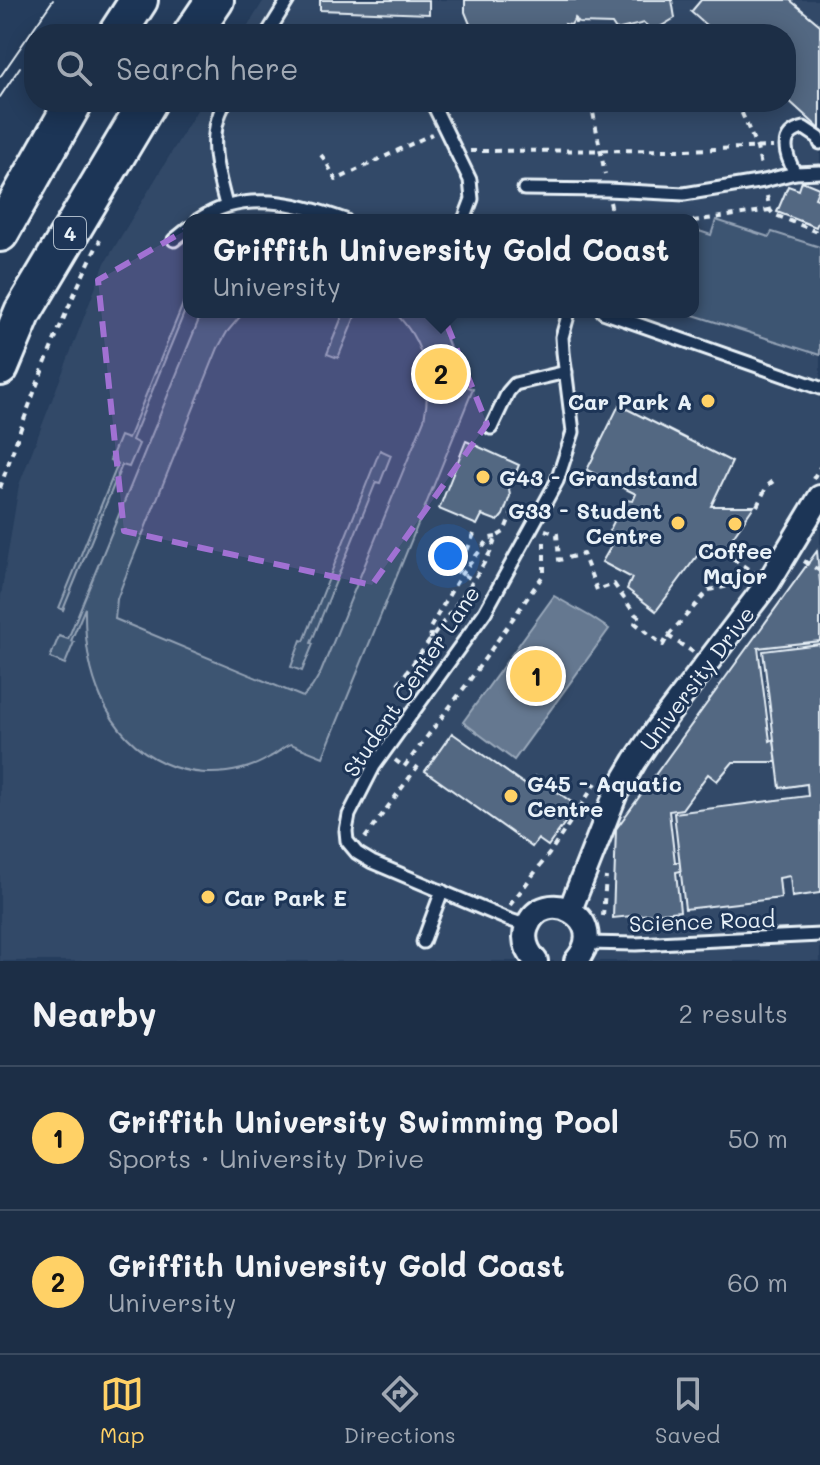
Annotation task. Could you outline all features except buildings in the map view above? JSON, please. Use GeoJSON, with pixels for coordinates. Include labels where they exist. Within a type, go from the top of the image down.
{"type":"FeatureCollection","features":[{"type":"Feature","properties":{"kind":"main road"},"geometry":{"type":"LineString","coordinates":[[123,24],[139,0]]}},
{"type":"Feature","properties":{"kind":"main road"},"geometry":{"type":"LineString","coordinates":[[199,24],[215,0]]}},
{"type":"Feature","properties":{"kind":"main road"},"geometry":{"type":"LineString","coordinates":[[0,233],[68,112]]}},
{"type":"Feature","properties":{"kind":"main road","name":"4"},"geometry":{"type":"LineString","coordinates":[[0,367],[23,312],[142,112]]}},
{"type":"Feature","properties":{"kind":"street","name":"University Drive"},"geometry":{"type":"LineString","coordinates":[[570,910],[616,793],[635,761],[768,583],[820,497]]}},
{"type":"Feature","properties":{"kind":"street"},"geometry":{"type":"LineString","coordinates":[[536,961],[528,951],[526,930],[535,914],[543,909],[561,907],[583,921],[586,929],[581,952]]}},
{"type":"Feature","properties":{"kind":"lane"},"geometry":{"type":"LineString","coordinates":[[273,24],[288,0]]}},
{"type":"Feature","properties":{"kind":"lane"},"geometry":{"type":"LineString","coordinates":[[221,112],[214,152],[226,205]]}},
{"type":"Feature","properties":{"kind":"lane"},"geometry":{"type":"LineString","coordinates":[[437,112],[470,180],[472,199],[466,214]]}},
{"type":"Feature","properties":{"kind":"lane"},"geometry":{"type":"LineString","coordinates":[[439,116],[440,112]]}},
{"type":"Feature","properties":{"kind":"lane"},"geometry":{"type":"LineString","coordinates":[[795,173],[785,148],[788,137],[795,130],[804,128],[819,138],[820,143]]}},
{"type":"Feature","properties":{"kind":"lane"},"geometry":{"type":"LineString","coordinates":[[524,189],[684,194],[820,168]]}},
{"type":"Feature","properties":{"kind":"lane"},"geometry":{"type":"LineString","coordinates":[[209,214],[226,205],[256,202],[288,203],[327,214]]}},
{"type":"Feature","properties":{"kind":"lane"},"geometry":{"type":"LineString","coordinates":[[174,240],[183,233]]}},
{"type":"Feature","properties":{"kind":"lane","name":"Student Center Lane"},"geometry":{"type":"LineString","coordinates":[[528,926],[372,862],[357,853],[347,841],[346,831],[349,815],[374,766],[387,755],[485,612],[557,481],[573,432],[562,337],[567,318]]}},
{"type":"Feature","properties":{"kind":"lane"},"geometry":{"type":"LineString","coordinates":[[620,318],[820,388]]}},
{"type":"Feature","properties":{"kind":"lane"},"geometry":{"type":"LineString","coordinates":[[491,428],[515,384],[566,372]]}},
{"type":"Feature","properties":{"kind":"lane"},"geometry":{"type":"LineString","coordinates":[[423,942],[442,891]]}},
{"type":"Feature","properties":{"kind":"lane","name":"Science Road"},"geometry":{"type":"LineString","coordinates":[[581,952],[636,944],[820,935]]}},
{"type":"Feature","properties":{"kind":"path"},"geometry":{"type":"LineString","coordinates":[[575,18],[576,24]]}},
{"type":"Feature","properties":{"kind":"path"},"geometry":{"type":"LineString","coordinates":[[593,112],[606,182]]}},
{"type":"Feature","properties":{"kind":"path"},"geometry":{"type":"LineString","coordinates":[[741,112],[757,148],[762,172]]}},
{"type":"Feature","properties":{"kind":"path"},"geometry":{"type":"LineString","coordinates":[[321,155],[336,180],[445,128]]}},
{"type":"Feature","properties":{"kind":"path"},"geometry":{"type":"LineString","coordinates":[[492,150],[785,148]]}},
{"type":"Feature","properties":{"kind":"path"},"geometry":{"type":"LineString","coordinates":[[767,196],[770,210]]}},
{"type":"Feature","properties":{"kind":"path"},"geometry":{"type":"LineString","coordinates":[[610,200],[613,214]]}},
{"type":"Feature","properties":{"kind":"path"},"geometry":{"type":"LineString","coordinates":[[699,220],[770,210],[820,233]]}},
{"type":"Feature","properties":{"kind":"path"},"geometry":{"type":"LineString","coordinates":[[0,488],[75,288],[104,234]]}},
{"type":"Feature","properties":{"kind":"path"},"geometry":{"type":"LineString","coordinates":[[757,506],[767,486],[776,479]]}},
{"type":"Feature","properties":{"kind":"path"},"geometry":{"type":"LineString","coordinates":[[387,755],[404,767],[467,684],[544,574],[546,531]]}},
{"type":"Feature","properties":{"kind":"path"},"geometry":{"type":"LineString","coordinates":[[474,534],[458,572],[474,580]]}},
{"type":"Feature","properties":{"kind":"path"},"geometry":{"type":"LineString","coordinates":[[431,639],[430,628],[461,574],[490,538],[496,537]]}},
{"type":"Feature","properties":{"kind":"path"},"geometry":{"type":"LineString","coordinates":[[723,552],[756,575]]}},
{"type":"Feature","properties":{"kind":"path"},"geometry":{"type":"LineString","coordinates":[[803,560],[820,571]]}},
{"type":"Feature","properties":{"kind":"path"},"geometry":{"type":"LineString","coordinates":[[638,626],[663,645],[709,590],[752,581]]}},
{"type":"Feature","properties":{"kind":"path"},"geometry":{"type":"LineString","coordinates":[[668,636],[695,653],[685,663]]}},
{"type":"Feature","properties":{"kind":"path"},"geometry":{"type":"LineString","coordinates":[[361,833],[367,841],[418,766]]}},
{"type":"Feature","properties":{"kind":"path"},"geometry":{"type":"LineString","coordinates":[[512,906],[597,781]]}},
{"type":"Feature","properties":{"kind":"path"},"geometry":{"type":"LineString","coordinates":[[602,923],[607,865]]}},
{"type":"Feature","properties":{"kind":"highlighted area"},"geometry":{"type":"Polygon","coordinates":[[[204,220],[424,268],[487,424],[372,585],[124,531],[98,280],[204,220]]]}},
{"type":"Feature","properties":{"kind":"shaded area"},"geometry":{"type":"Polygon","coordinates":[[[264,0],[820,0],[820,961],[0,961],[0,602],[19,485],[105,263],[196,112],[796,112],[796,24],[249,24],[264,0]]]}},
{"type":"Feature","properties":{"kind":"shaded area"},"geometry":{"type":"Polygon","coordinates":[[[716,220],[769,237],[772,232],[820,247],[820,355],[699,317],[699,231],[711,235],[716,220]]]}},
{"type":"Feature","properties":{"kind":"shaded area"},"geometry":{"type":"Polygon","coordinates":[[[183,304],[183,316],[132,440],[139,444],[129,467],[122,465],[63,610],[59,608],[118,464],[110,460],[120,436],[128,439],[183,304]]]}},
{"type":"Feature","properties":{"kind":"shaded area"},"geometry":{"type":"Polygon","coordinates":[[[200,318],[239,318],[218,348],[123,583],[115,619],[303,697],[321,672],[424,420],[427,390],[424,362],[413,335],[400,318],[436,318],[449,346],[457,382],[473,389],[323,757],[291,744],[253,766],[232,771],[192,772],[164,763],[126,736],[101,698],[88,654],[85,608],[65,664],[50,658],[59,636],[68,639],[200,318]]]}},
{"type":"Feature","properties":{"kind":"shaded area"},"geometry":{"type":"Polygon","coordinates":[[[342,318],[355,318],[338,358],[327,354],[342,318]]]}},
{"type":"Feature","properties":{"kind":"shaded area"},"geometry":{"type":"Polygon","coordinates":[[[380,450],[391,455],[380,483],[376,482],[302,671],[291,667],[301,640],[304,641],[380,450]]]}},
{"type":"Feature","properties":{"kind":"shaded area"},"geometry":{"type":"Polygon","coordinates":[[[554,596],[609,629],[514,760],[463,722],[554,596]]]}},
{"type":"Feature","properties":{"kind":"tram line"},"geometry":{"type":"LineString","coordinates":[[36,24],[53,0]]}},
{"type":"Feature","properties":{"kind":"tram line"},"geometry":{"type":"LineString","coordinates":[[0,77],[24,42]]}},
{"type":"Feature","properties":{"kind":"tram line"},"geometry":{"type":"LineString","coordinates":[[0,97],[20,67]]}},
{"type":"Feature","properties":{"kind":"place","name":"Griffith University Gold Coast"},"geometry":{"type":"Point","coordinates":[441,374]}},
{"type":"Feature","properties":{"kind":"place","name":"Car Park A"},"geometry":{"type":"Point","coordinates":[708,401]}},
{"type":"Feature","properties":{"kind":"place","name":"G43 - Grandstand"},"geometry":{"type":"Point","coordinates":[483,477]}},
{"type":"Feature","properties":{"kind":"place","name":"G33 - Student Centre"},"geometry":{"type":"Point","coordinates":[678,523]}},
{"type":"Feature","properties":{"kind":"place","name":"Coffee Major"},"geometry":{"type":"Point","coordinates":[735,524]}},
{"type":"Feature","properties":{"kind":"place","name":"Griffith University Swimming Pool"},"geometry":{"type":"Point","coordinates":[536,676]}},
{"type":"Feature","properties":{"kind":"place","name":"G45 - Aquatic Centre"},"geometry":{"type":"Point","coordinates":[511,796]}},
{"type":"Feature","properties":{"kind":"place","name":"Car Park E"},"geometry":{"type":"Point","coordinates":[208,897]}}]}
